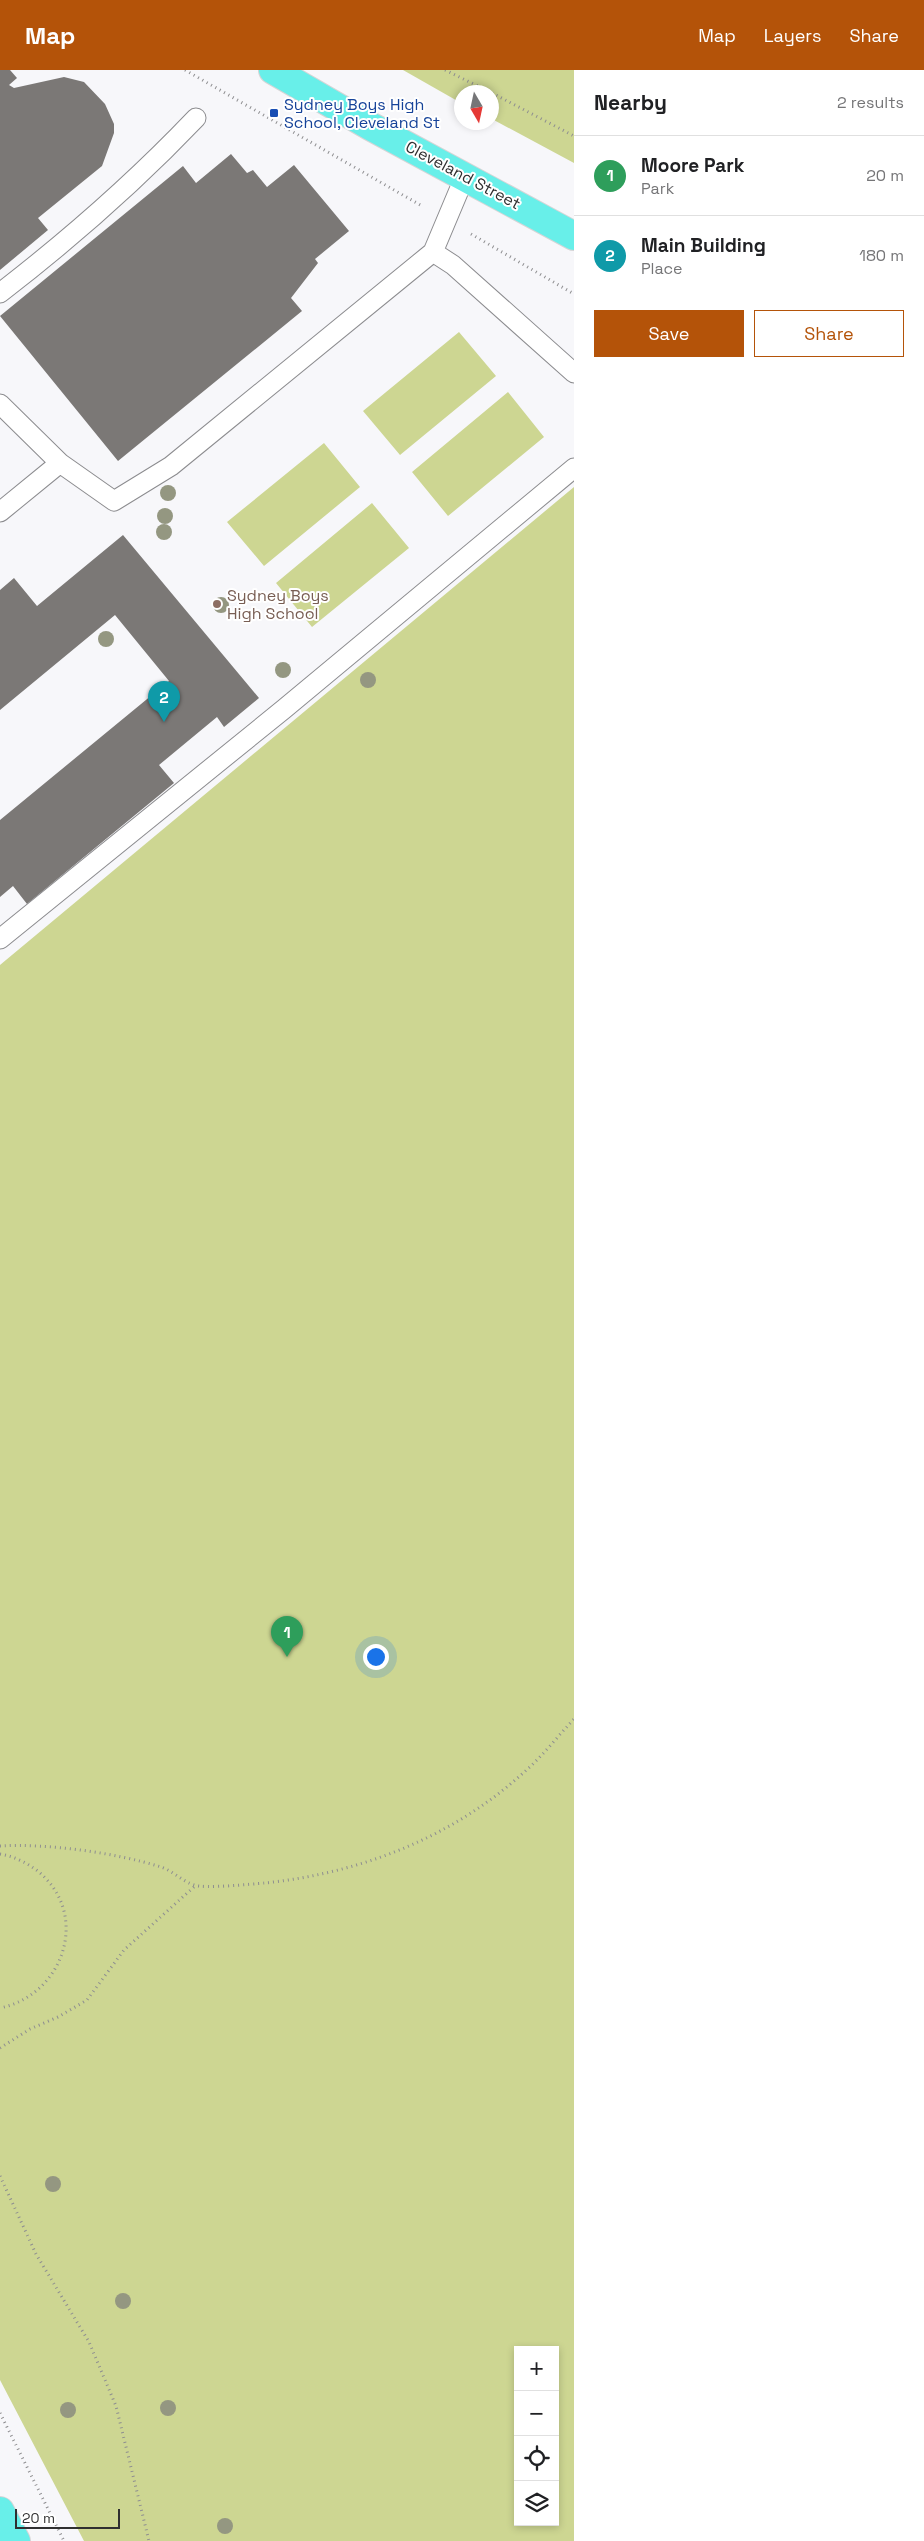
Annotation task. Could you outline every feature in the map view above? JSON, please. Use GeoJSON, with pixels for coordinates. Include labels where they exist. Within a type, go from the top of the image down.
{"type":"FeatureCollection","features":[{"type":"Feature","properties":{"kind":"main road","name":"Cleveland Street"},"geometry":{"type":"LineString","coordinates":[[273,70],[574,236]]}},
{"type":"Feature","properties":{"kind":"main road"},"geometry":{"type":"LineString","coordinates":[[0,2511],[16,2541]]}},
{"type":"Feature","properties":{"kind":"lane"},"geometry":{"type":"LineString","coordinates":[[0,293],[63,244],[135,180],[196,118]]}},
{"type":"Feature","properties":{"kind":"lane"},"geometry":{"type":"LineString","coordinates":[[0,404],[60,463],[114,501],[171,466],[433,252],[465,176]]}},
{"type":"Feature","properties":{"kind":"lane"},"geometry":{"type":"LineString","coordinates":[[433,252],[453,265],[574,374]]}},
{"type":"Feature","properties":{"kind":"lane"},"geometry":{"type":"LineString","coordinates":[[0,512],[60,463]]}},
{"type":"Feature","properties":{"kind":"lane"},"geometry":{"type":"LineString","coordinates":[[0,939],[284,709],[574,468]]}},
{"type":"Feature","properties":{"kind":"path"},"geometry":{"type":"LineString","coordinates":[[185,70],[574,294]]}},
{"type":"Feature","properties":{"kind":"path"},"geometry":{"type":"LineString","coordinates":[[446,70],[475,85]]}},
{"type":"Feature","properties":{"kind":"path"},"geometry":{"type":"LineString","coordinates":[[499,97],[574,136]]}},
{"type":"Feature","properties":{"kind":"path"},"geometry":{"type":"LineString","coordinates":[[0,1846],[48,1847],[92,1853],[161,1867],[195,1886],[250,1884],[306,1878],[363,1865],[420,1841],[472,1814],[523,1774],[574,1719]]}},
{"type":"Feature","properties":{"kind":"path"},"geometry":{"type":"LineString","coordinates":[[0,1854],[28,1865],[48,1882],[61,1904],[66,1929],[62,1954],[51,1977],[32,1996],[21,2002],[0,2008]]}},
{"type":"Feature","properties":{"kind":"path"},"geometry":{"type":"LineString","coordinates":[[0,2048],[30,2029],[58,2017],[87,2000],[124,1950],[195,1886]]}},
{"type":"Feature","properties":{"kind":"path"},"geometry":{"type":"LineString","coordinates":[[0,2176],[36,2254],[89,2342],[116,2406],[149,2541]]}},
{"type":"Feature","properties":{"kind":"path"},"geometry":{"type":"LineString","coordinates":[[0,2413],[64,2541]]}},
{"type":"Feature","properties":{"kind":"green space"},"geometry":{"type":"Polygon","coordinates":[[[403,70],[574,70],[574,163],[499,123],[499,85],[454,85],[454,99],[403,70]]]}},
{"type":"Feature","properties":{"kind":"green space"},"geometry":{"type":"Polygon","coordinates":[[[459,332],[496,376],[400,455],[363,411],[459,332]]]}},
{"type":"Feature","properties":{"kind":"green space"},"geometry":{"type":"Polygon","coordinates":[[[508,392],[544,437],[448,516],[412,472],[508,392]]]}},
{"type":"Feature","properties":{"kind":"green space"},"geometry":{"type":"Polygon","coordinates":[[[324,443],[360,487],[264,566],[227,522],[324,443]]]}},
{"type":"Feature","properties":{"kind":"green space"},"geometry":{"type":"Polygon","coordinates":[[[574,487],[574,2541],[84,2541],[0,2380],[0,965],[574,487]]]}},
{"type":"Feature","properties":{"kind":"green space"},"geometry":{"type":"Polygon","coordinates":[[[372,503],[409,548],[312,627],[276,583],[372,503]]]}},
{"type":"Feature","properties":{"kind":"building"},"geometry":{"type":"Polygon","coordinates":[[[0,70],[10,70],[17,78],[9,85],[14,88],[64,77],[84,82],[105,104],[114,124],[114,133],[102,166],[38,218],[48,230],[0,270],[0,70]]]}},
{"type":"Feature","properties":{"kind":"building"},"geometry":{"type":"Polygon","coordinates":[[[231,154],[247,173],[253,170],[267,187],[294,165],[349,231],[315,259],[318,263],[291,298],[302,311],[118,461],[0,316],[183,166],[196,183],[231,154]]]}},
{"type":"Feature","properties":{"kind":"building"},"geometry":{"type":"Polygon","coordinates":[[[123,535],[259,698],[224,727],[217,717],[159,765],[174,783],[27,904],[13,886],[0,897],[0,820],[169,681],[115,615],[0,710],[0,590],[14,578],[37,606],[123,535]]]}},
{"type":"Feature","properties":{"kind":"place","name":"Sydney Boys High School, Cleveland St"},"geometry":{"type":"Point","coordinates":[274,113]}},
{"type":"Feature","properties":{"kind":"place","name":"Sydney Boys High School"},"geometry":{"type":"Point","coordinates":[217,604]}},
{"type":"Feature","properties":{"kind":"place","name":"Main Building"},"geometry":{"type":"Point","coordinates":[164,722]}},
{"type":"Feature","properties":{"kind":"place","name":"Moore Park"},"geometry":{"type":"Point","coordinates":[287,1657]}}]}
